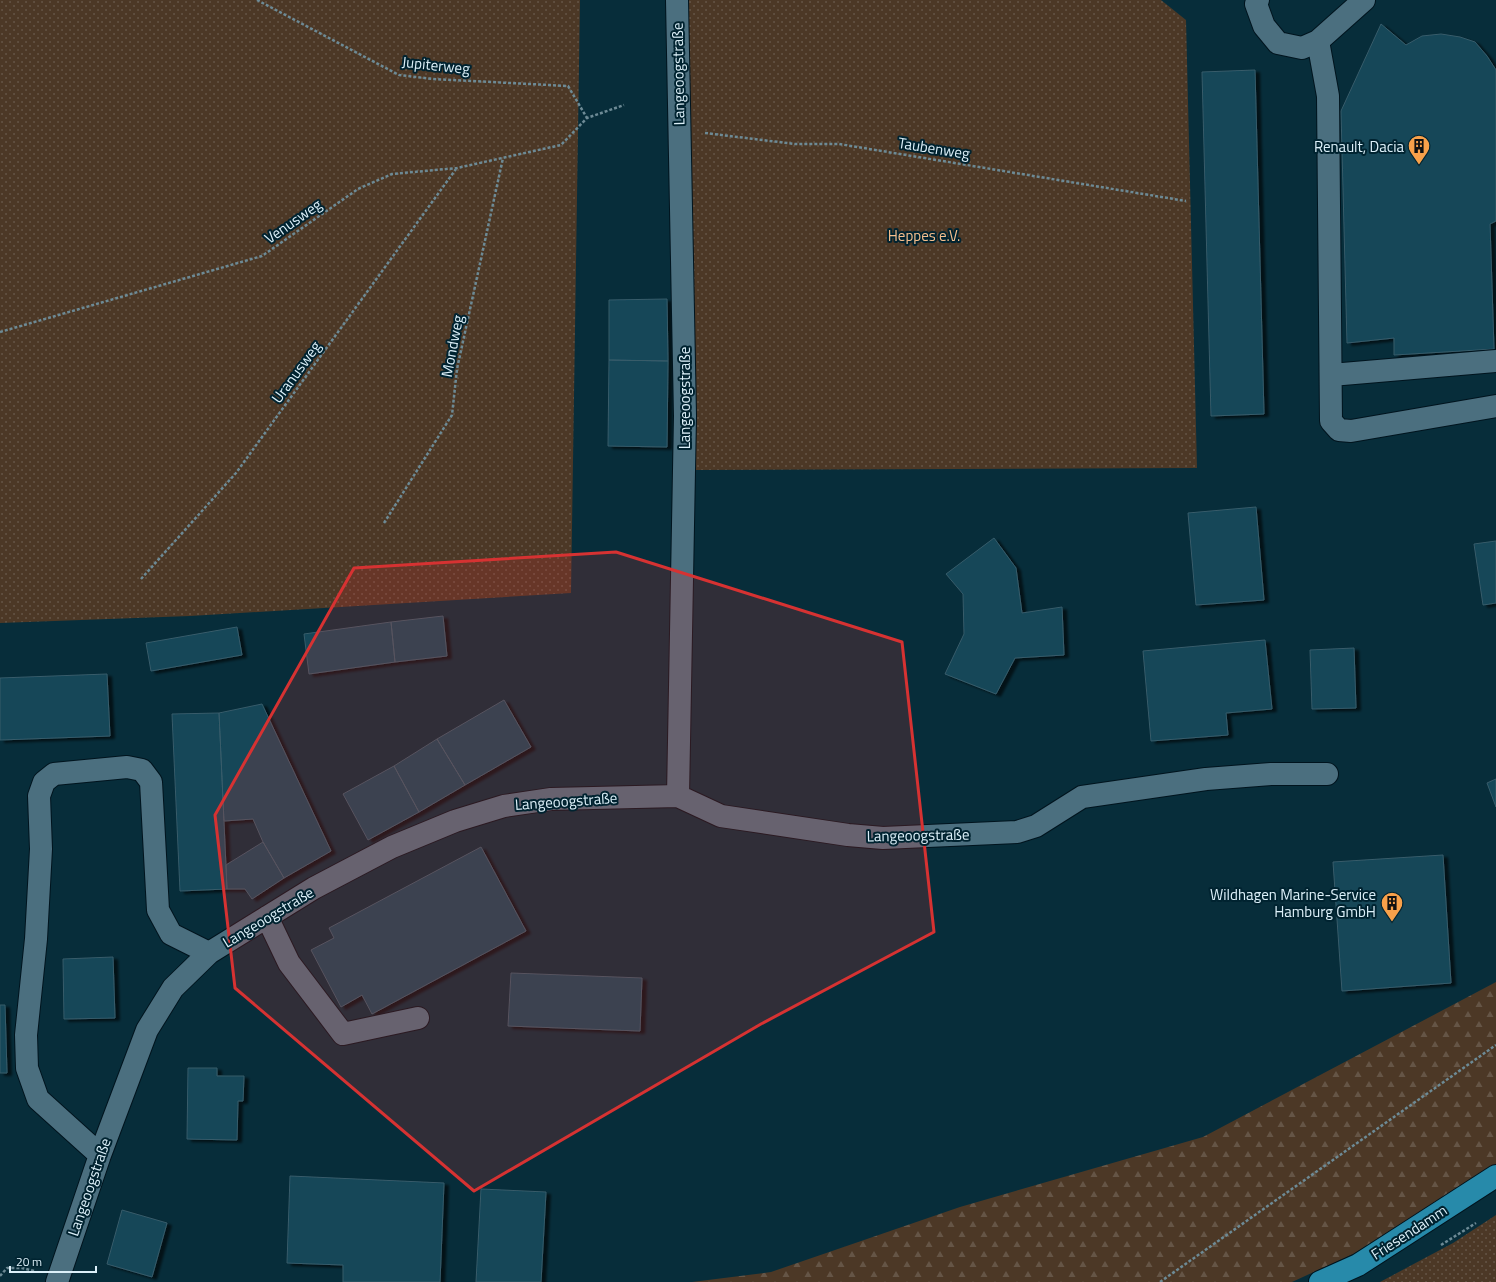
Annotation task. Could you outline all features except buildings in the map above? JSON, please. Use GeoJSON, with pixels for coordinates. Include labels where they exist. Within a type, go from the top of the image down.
{"type":"FeatureCollection","features":[{"type":"Feature","properties":{"kind":"main road","name":"Friesendamm"},"geometry":{"type":"LineString","coordinates":[[1320,1282],[1358,1265],[1496,1176]]}},
{"type":"Feature","properties":{"kind":"street","name":"Langeoogstraße"},"geometry":{"type":"LineString","coordinates":[[676,0],[680,121],[685,416],[678,796]]}},
{"type":"Feature","properties":{"kind":"street"},"geometry":{"type":"LineString","coordinates":[[1258,0],[1256,4],[1264,26],[1278,43],[1302,48],[1318,41],[1364,0]]}},
{"type":"Feature","properties":{"kind":"street"},"geometry":{"type":"LineString","coordinates":[[1318,41],[1328,96],[1332,421],[1340,430],[1351,431],[1496,406]]}},
{"type":"Feature","properties":{"kind":"street"},"geometry":{"type":"LineString","coordinates":[[1331,376],[1496,361]]}},
{"type":"Feature","properties":{"kind":"street"},"geometry":{"type":"LineString","coordinates":[[100,1155],[38,1098],[27,1068],[26,1035],[36,939],[41,849],[39,796],[44,782],[54,774],[127,767],[142,770],[151,782],[158,910],[171,934],[209,953]]}},
{"type":"Feature","properties":{"kind":"street","name":"Langeoogstraße"},"geometry":{"type":"LineString","coordinates":[[58,1280],[100,1155],[147,1030],[173,988],[209,953],[314,888],[392,847],[455,821],[504,806],[551,799],[678,796],[720,816],[883,838],[1017,832],[1036,826],[1082,797],[1206,779],[1271,774],[1328,774]]}},
{"type":"Feature","properties":{"kind":"street"},"geometry":{"type":"LineString","coordinates":[[267,917],[289,963],[343,1034],[418,1018]]}},
{"type":"Feature","properties":{"kind":"path","name":"Jupiterweg"},"geometry":{"type":"LineString","coordinates":[[257,0],[399,75],[433,79],[568,86],[587,118]]}},
{"type":"Feature","properties":{"kind":"path"},"geometry":{"type":"LineString","coordinates":[[587,118],[624,105]]}},
{"type":"Feature","properties":{"kind":"path","name":"Venusweg"},"geometry":{"type":"LineString","coordinates":[[0,332],[262,256],[358,189],[392,174],[457,168],[561,145],[587,118]]}},
{"type":"Feature","properties":{"kind":"path","name":"Taubenweg"},"geometry":{"type":"LineString","coordinates":[[680,121],[700,132],[795,144],[839,144],[1186,201]]}},
{"type":"Feature","properties":{"kind":"path","name":"Mondweg"},"geometry":{"type":"LineString","coordinates":[[384,523],[452,415],[458,369],[503,158]]}},
{"type":"Feature","properties":{"kind":"path","name":"Uranusweg"},"geometry":{"type":"LineString","coordinates":[[141,579],[236,473],[457,168]]}},
{"type":"Feature","properties":{"kind":"path"},"geometry":{"type":"LineString","coordinates":[[1160,1282],[1496,1045]]}},
{"type":"Feature","properties":{"kind":"path"},"geometry":{"type":"LineString","coordinates":[[0,1276],[7,1268],[22,1268],[58,1280]]}},
{"type":"Feature","properties":{"kind":"highlighted area"},"geometry":{"type":"Polygon","coordinates":[[[616,552],[902,642],[934,932],[761,1024],[474,1191],[235,988],[215,815],[354,568],[616,552]]]}},
{"type":"Feature","properties":{"kind":"green space"},"geometry":{"type":"Polygon","coordinates":[[[0,0],[580,0],[571,593],[190,616],[0,623],[0,0]]]}},
{"type":"Feature","properties":{"kind":"green space","name":"Heppes e.V."},"geometry":{"type":"Polygon","coordinates":[[[684,0],[1161,0],[1186,20],[1197,468],[690,470],[684,0]]]}},
{"type":"Feature","properties":{"kind":"green space"},"geometry":{"type":"Polygon","coordinates":[[[1496,982],[1496,1164],[1353,1254],[1292,1282],[692,1282],[771,1272],[960,1207],[1203,1137],[1496,982]]]}},
{"type":"Feature","properties":{"kind":"green space"},"geometry":{"type":"Polygon","coordinates":[[[1496,1215],[1496,1282],[1380,1282],[1453,1243],[1496,1215]]]}},
{"type":"Feature","properties":{"kind":"place","name":"Renault, Dacia"},"geometry":{"type":"Point","coordinates":[1419,166]}},
{"type":"Feature","properties":{"kind":"place","name":"Wildhagen Marine-Service Hamburg GmbH"},"geometry":{"type":"Point","coordinates":[1392,922]}}]}
